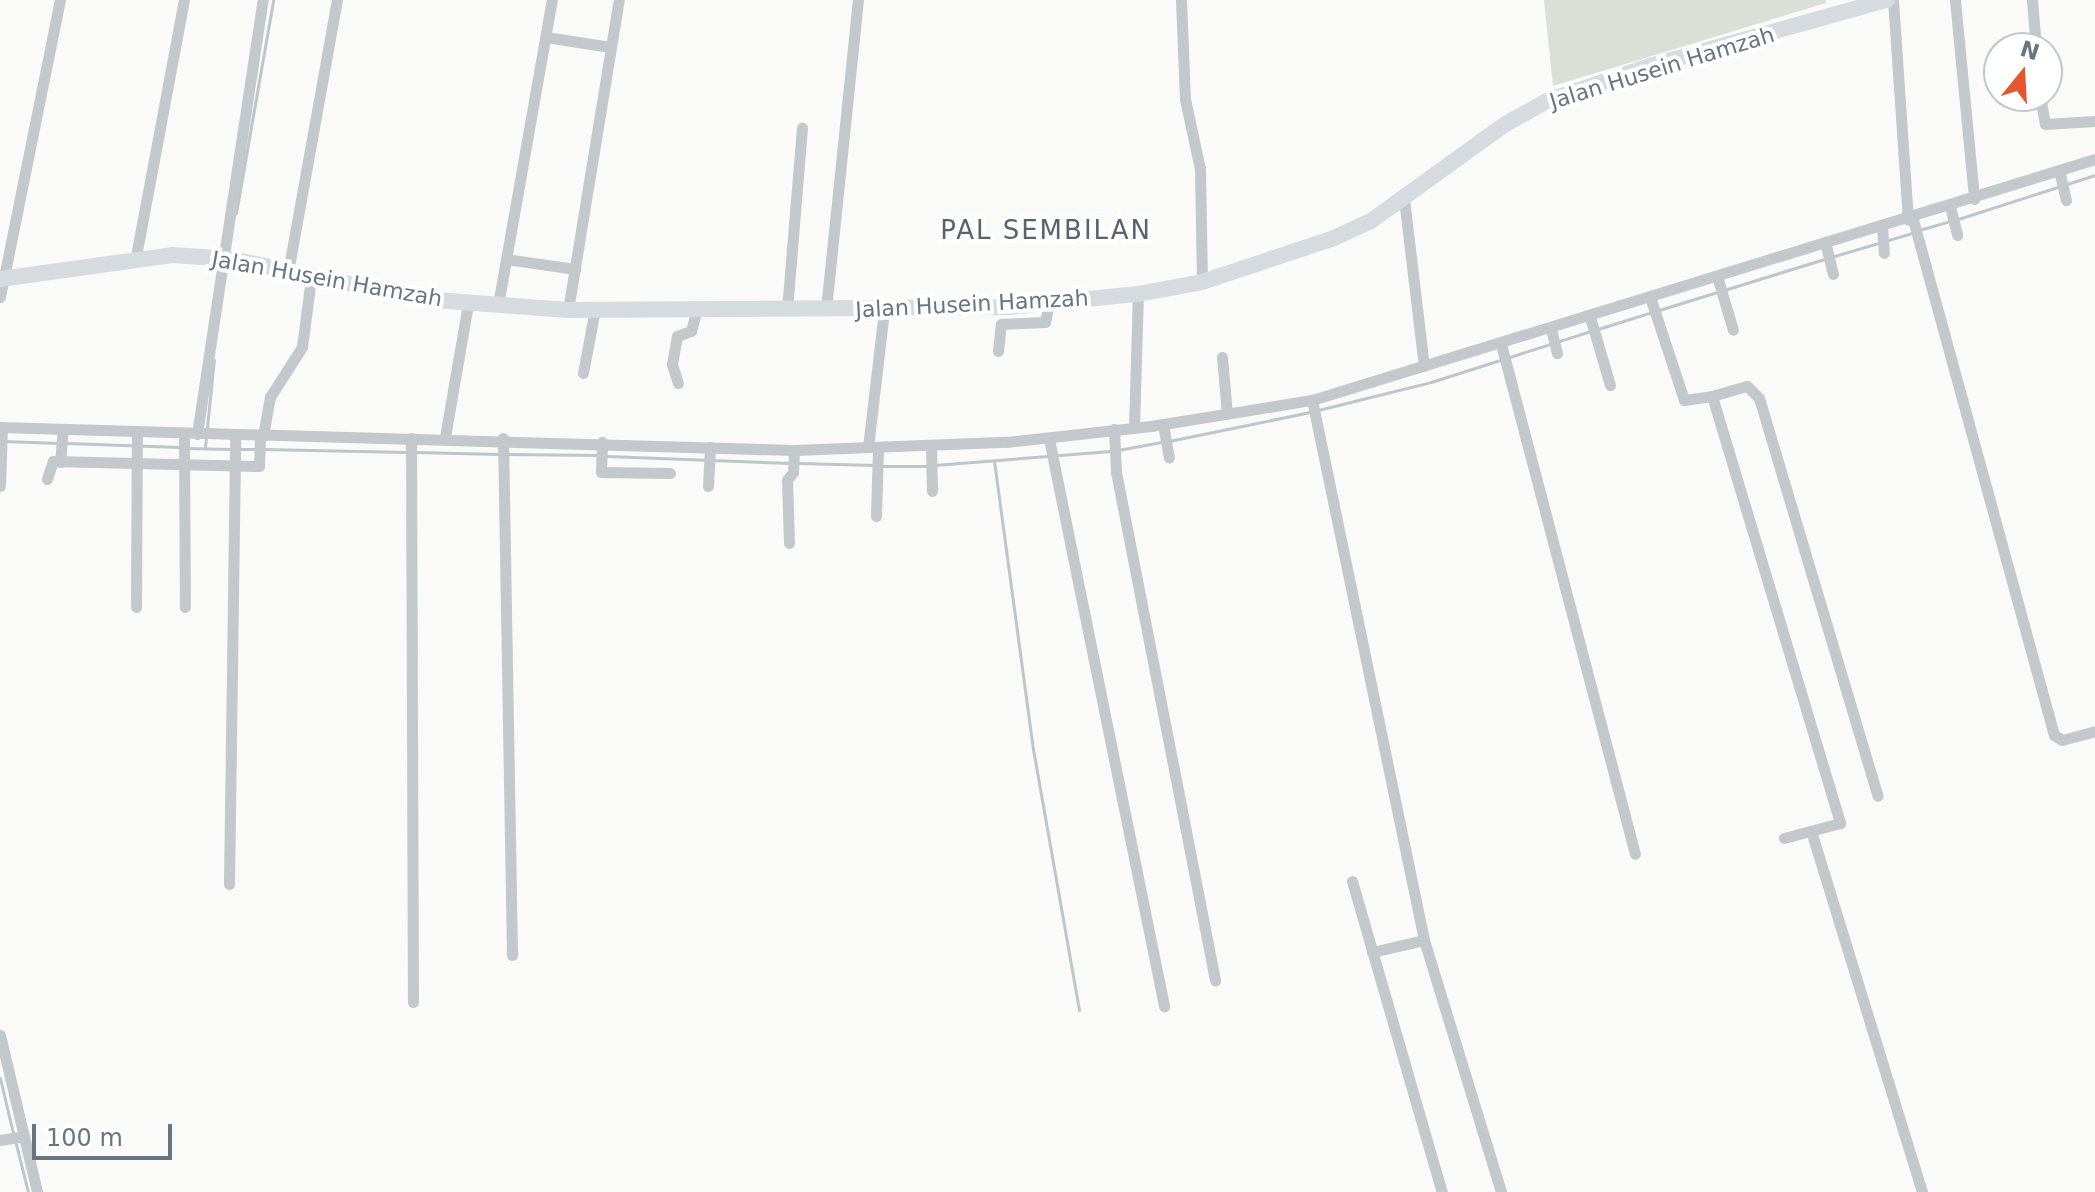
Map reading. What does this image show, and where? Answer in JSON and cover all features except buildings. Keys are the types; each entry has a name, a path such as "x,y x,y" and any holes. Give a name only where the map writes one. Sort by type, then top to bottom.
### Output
{"street":[{"path":"0,297 30,128 60,0"},
{"path":"136,256 184,0"},
{"path":"185,607 183,460 194,435 226,258 263,0"},
{"path":"288,272 337,0"},
{"path":"498,305 552,0"},
{"path":"568,310 619,0"},
{"path":"826,309 858,0"},
{"path":"1181,0 1185,99 1200,169 1202,282"},
{"name":"Jalan Husein Hamzah","path":"2,279 136,256 226,258 311,278 468,304 568,310 884,310 1049,303 1138,294 1202,282 1334,238 1404,199 1504,125 1547,101 1650,66 1887,0"},
{"path":"1893,0 1911,219 2054,735 2062,740 2095,731"},
{"path":"1955,0 1974,199"},
{"path":"2032,0 2035,32"},
{"path":"546,37 610,47"},
{"path":"2043,112 2045,124 2095,121"},
{"path":"787,310 802,128"},
{"path":"0,486 1,429 62,434 137,432 411,441 445,437 794,454 875,449 932,450 1049,440 1163,424 1312,400 1551,332 1826,244 1951,209 2095,159"},
{"path":"2060,173 2065,196"},
{"path":"1404,199 1424,366"},
{"path":"1951,209 1957,232"},
{"path":"1882,228 1884,249"},
{"path":"1826,244 1833,271"},
{"path":"506,259 575,269"},
{"path":"47,479 51,461 60,459 138,456 259,466 261,438 270,397 302,347 311,278"},
{"path":"1718,279 1733,330"},
{"path":"1134,427 1138,294"},
{"path":"1651,301 1685,402 1747,386 1759,398 1878,796"},
{"path":"998,351 1001,324 1045,322 1049,303"},
{"path":"445,437 468,304"},
{"path":"583,373 595,309"},
{"path":"678,383 672,364 677,336 691,331 697,309"},
{"path":"876,516 878,473 875,449 884,310"},
{"path":"1590,319 1610,385"},
{"path":"1551,332 1557,353"},
{"path":"1501,345 1635,854"},
{"path":"1222,357 1227,414"},
{"path":"1712,396 1840,823 1784,838"},
{"path":"1312,400 1424,940 1501,1192"},
{"path":"1163,424 1169,457"},
{"path":"1114,431 1114,457 1215,980"},
{"path":"136,607 137,432"},
{"path":"60,459 62,434"},
{"path":"229,884 232,463 235,436"},
{"path":"1049,440 1164,1006"},
{"path":"411,441 413,1002"},
{"path":"503,442 512,955"},
{"path":"602,445 601,468 670,473"},
{"path":"708,486 710,450"},
{"path":"932,450 932,491"},
{"path":"789,543 787,480 793,472 794,454"},
{"path":"1811,831 1922,1192"},
{"path":"1352,881 1442,1192"},
{"path":"1372,952 1424,940"},
{"path":"0,1035 13,1138 37,1192"}],"shaded area":[{"path":"1544,0 1826,0 1826,3 1553,86"}],"waterway":[{"path":"236,213 273,0"},
{"path":"1958,219 2095,175"},
{"path":"1919,230 1950,221"},
{"path":"1831,257 1912,233"},
{"path":"1724,290 1824,259"},
{"path":"1659,310 1717,292"},
{"path":"1598,329 1652,312"},
{"path":"1318,410 1431,382 1591,331"},
{"path":"205,447 214,359"},
{"path":"1169,441 1310,412"},
{"path":"3,441 59,443"},
{"path":"1118,450 1161,442"},
{"path":"67,443 179,447"},
{"path":"187,448 231,449"},
{"path":"239,449 255,449"},
{"path":"263,449 407,452"},
{"path":"934,465 1110,451"},
{"path":"415,452 499,454"},
{"path":"507,454 599,455"},
{"path":"607,456 791,463"},
{"path":"994,461 1033,749 1079,1010"},
{"path":"799,463 875,465"},
{"path":"883,466 927,466"},
{"path":"0,1078 13,1133"},
{"path":"15,1140 28,1192"}],"district":[{"name":"PAL SEMBILAN","path":"1046,231"}]}
